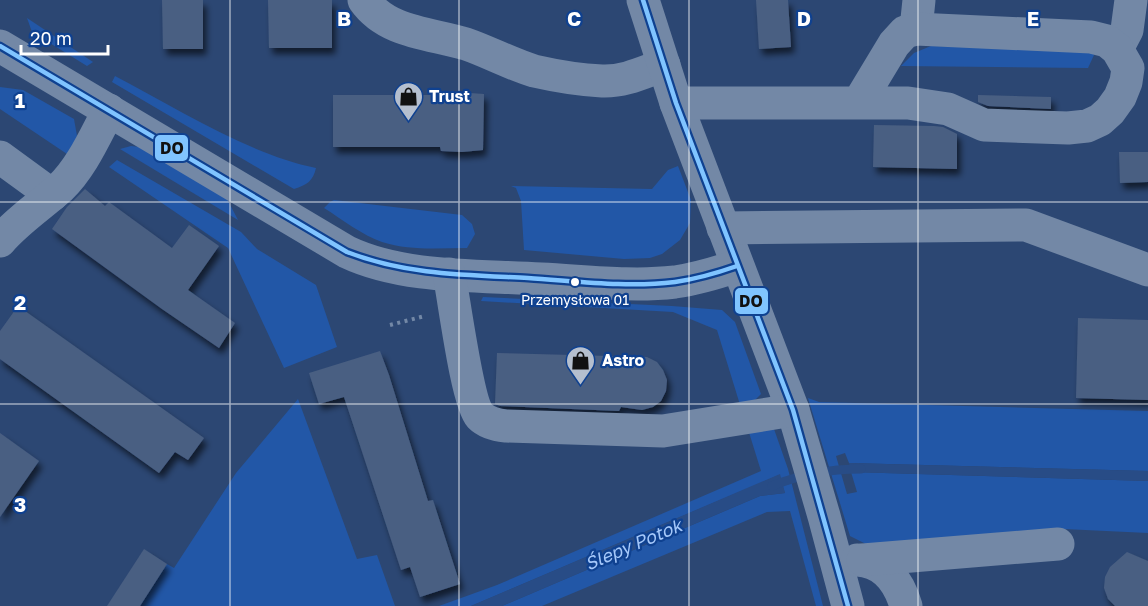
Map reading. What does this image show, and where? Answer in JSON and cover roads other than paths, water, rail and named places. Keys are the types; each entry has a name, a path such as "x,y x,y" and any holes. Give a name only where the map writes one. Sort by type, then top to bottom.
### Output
{"street":[{"path":"364,0 375,13 393,24 464,44 533,70 568,77 610,81 664,65"},
{"path":"643,0 676,103 793,410 825,516 850,562 848,606"},
{"path":"1117,49 1127,30 1131,0"},
{"path":"676,103 908,103 948,109 973,121 995,127 1068,128 1087,126 1100,120 1110,111 1122,92 1128,68 1117,49 1107,41 918,14 894,44 859,102"},
{"path":"0,46 347,252 389,267 449,274 654,283 703,277 737,266"},
{"path":"0,241 72,174 91,145 109,110"},
{"path":"0,157 52,195"},
{"path":"723,228 1026,225 1148,270"},
{"path":"449,274 467,378 475,407 480,416 491,424 663,431 793,410"},
{"path":"850,562 1058,544"},
{"path":"850,562 884,568 900,588 906,606"}],"water":[{"path":"849,463 1148,471 1148,481 851,472"},
{"name":"Ślepy Potok","path":"780,474 785,493 760,496 502,606 471,606"}],"waterway":[{"path":"772,486 816,473 861,469"}],"place":[{"name":"Trust","path":"408,122"},
{"name":"Przemysłowa 01","path":"575,282"},
{"name":"Astro","path":"581,386"}]}
